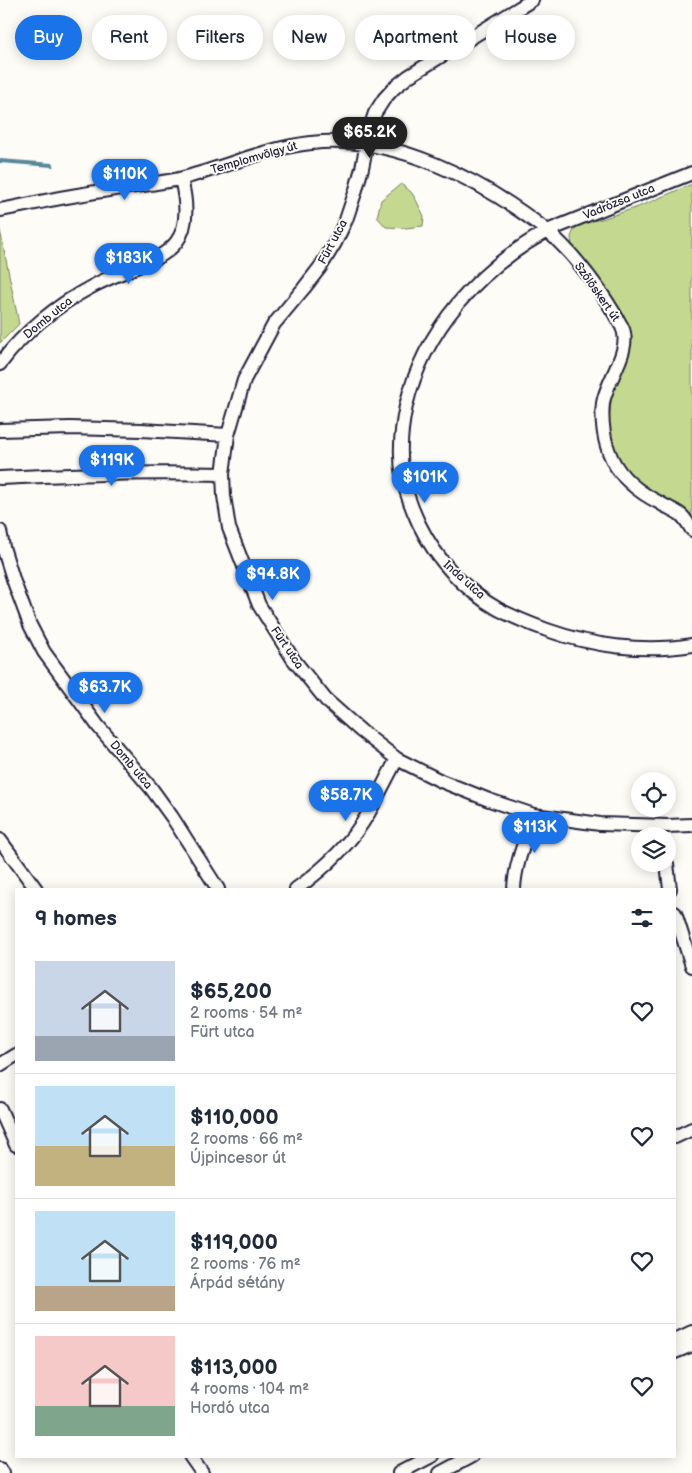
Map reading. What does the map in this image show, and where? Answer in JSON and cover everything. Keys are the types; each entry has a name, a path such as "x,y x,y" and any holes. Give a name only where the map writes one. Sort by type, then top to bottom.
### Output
{"street":[{"name":"Fürt utca","path":"532,0 409,76 394,88 375,113 362,168 346,220 321,266 274,324 244,380 228,435 223,474 224,496 230,528 259,605 293,659 326,700 361,731 397,759 441,781 489,800 534,815 631,827"},
{"name":"Templomvölgy út","path":"0,210 65,197 181,179 274,150 297,145 350,143 367,144 410,154 450,171 503,200 547,231"},
{"name":"Vadrózsa utca","path":"547,231 692,173"},
{"name":"Domb utca","path":"0,364 25,335 63,304 94,285 159,258 172,248 184,227 186,218 185,196 181,179"},
{"name":"Szőlőskert út","path":"547,231 585,271 608,303 623,330 623,349 607,386 603,403 606,444 612,459 621,475 632,486 681,515 692,530"},
{"name":"Inda utca","path":"547,231 527,242 492,269 469,291 452,309 424,353 409,393 402,435 402,473 410,504 423,532 437,554 454,574 473,591 522,621 566,637 605,645 656,648 692,645"},
{"path":"0,430 70,428 228,435"},
{"path":"0,478 66,474 223,474"},
{"name":"Domb utca","path":"0,531 14,582 30,625 44,652 98,726 172,816 217,888"},
{"path":"297,888 332,860 354,835 368,814 397,759"},
{"path":"514,888 514,878 520,856 534,815"},
{"name":"Fürt utca","path":"676,829 692,825"},
{"path":"0,840 35,888"},
{"path":"668,872 670,888"},
{"path":"676,916 692,966"},
{"path":"0,1065 15,1056"},
{"path":"0,1110 15,1143"},
{"path":"676,1137 692,1129"},
{"path":"676,1340 692,1332"},
{"path":"676,1352 692,1345"},
{"path":"191,1458 202,1473"},
{"path":"398,1473 427,1458"},
{"path":"440,1473 468,1458"},
{"path":"0,1469 3,1473"}],"green space":[{"path":"401,184 415,198 424,216 423,226 406,228 386,227 377,217 381,200"},
{"path":"692,184 692,516 677,506 650,493 630,476 618,459 611,443 609,424 611,401 616,380 627,362 631,343 628,325 607,291 572,247 571,237 574,229 582,223 602,219 638,207"},
{"path":"0,230 19,324 0,343"}],"waterway":[{"path":"0,161 52,165"}]}
